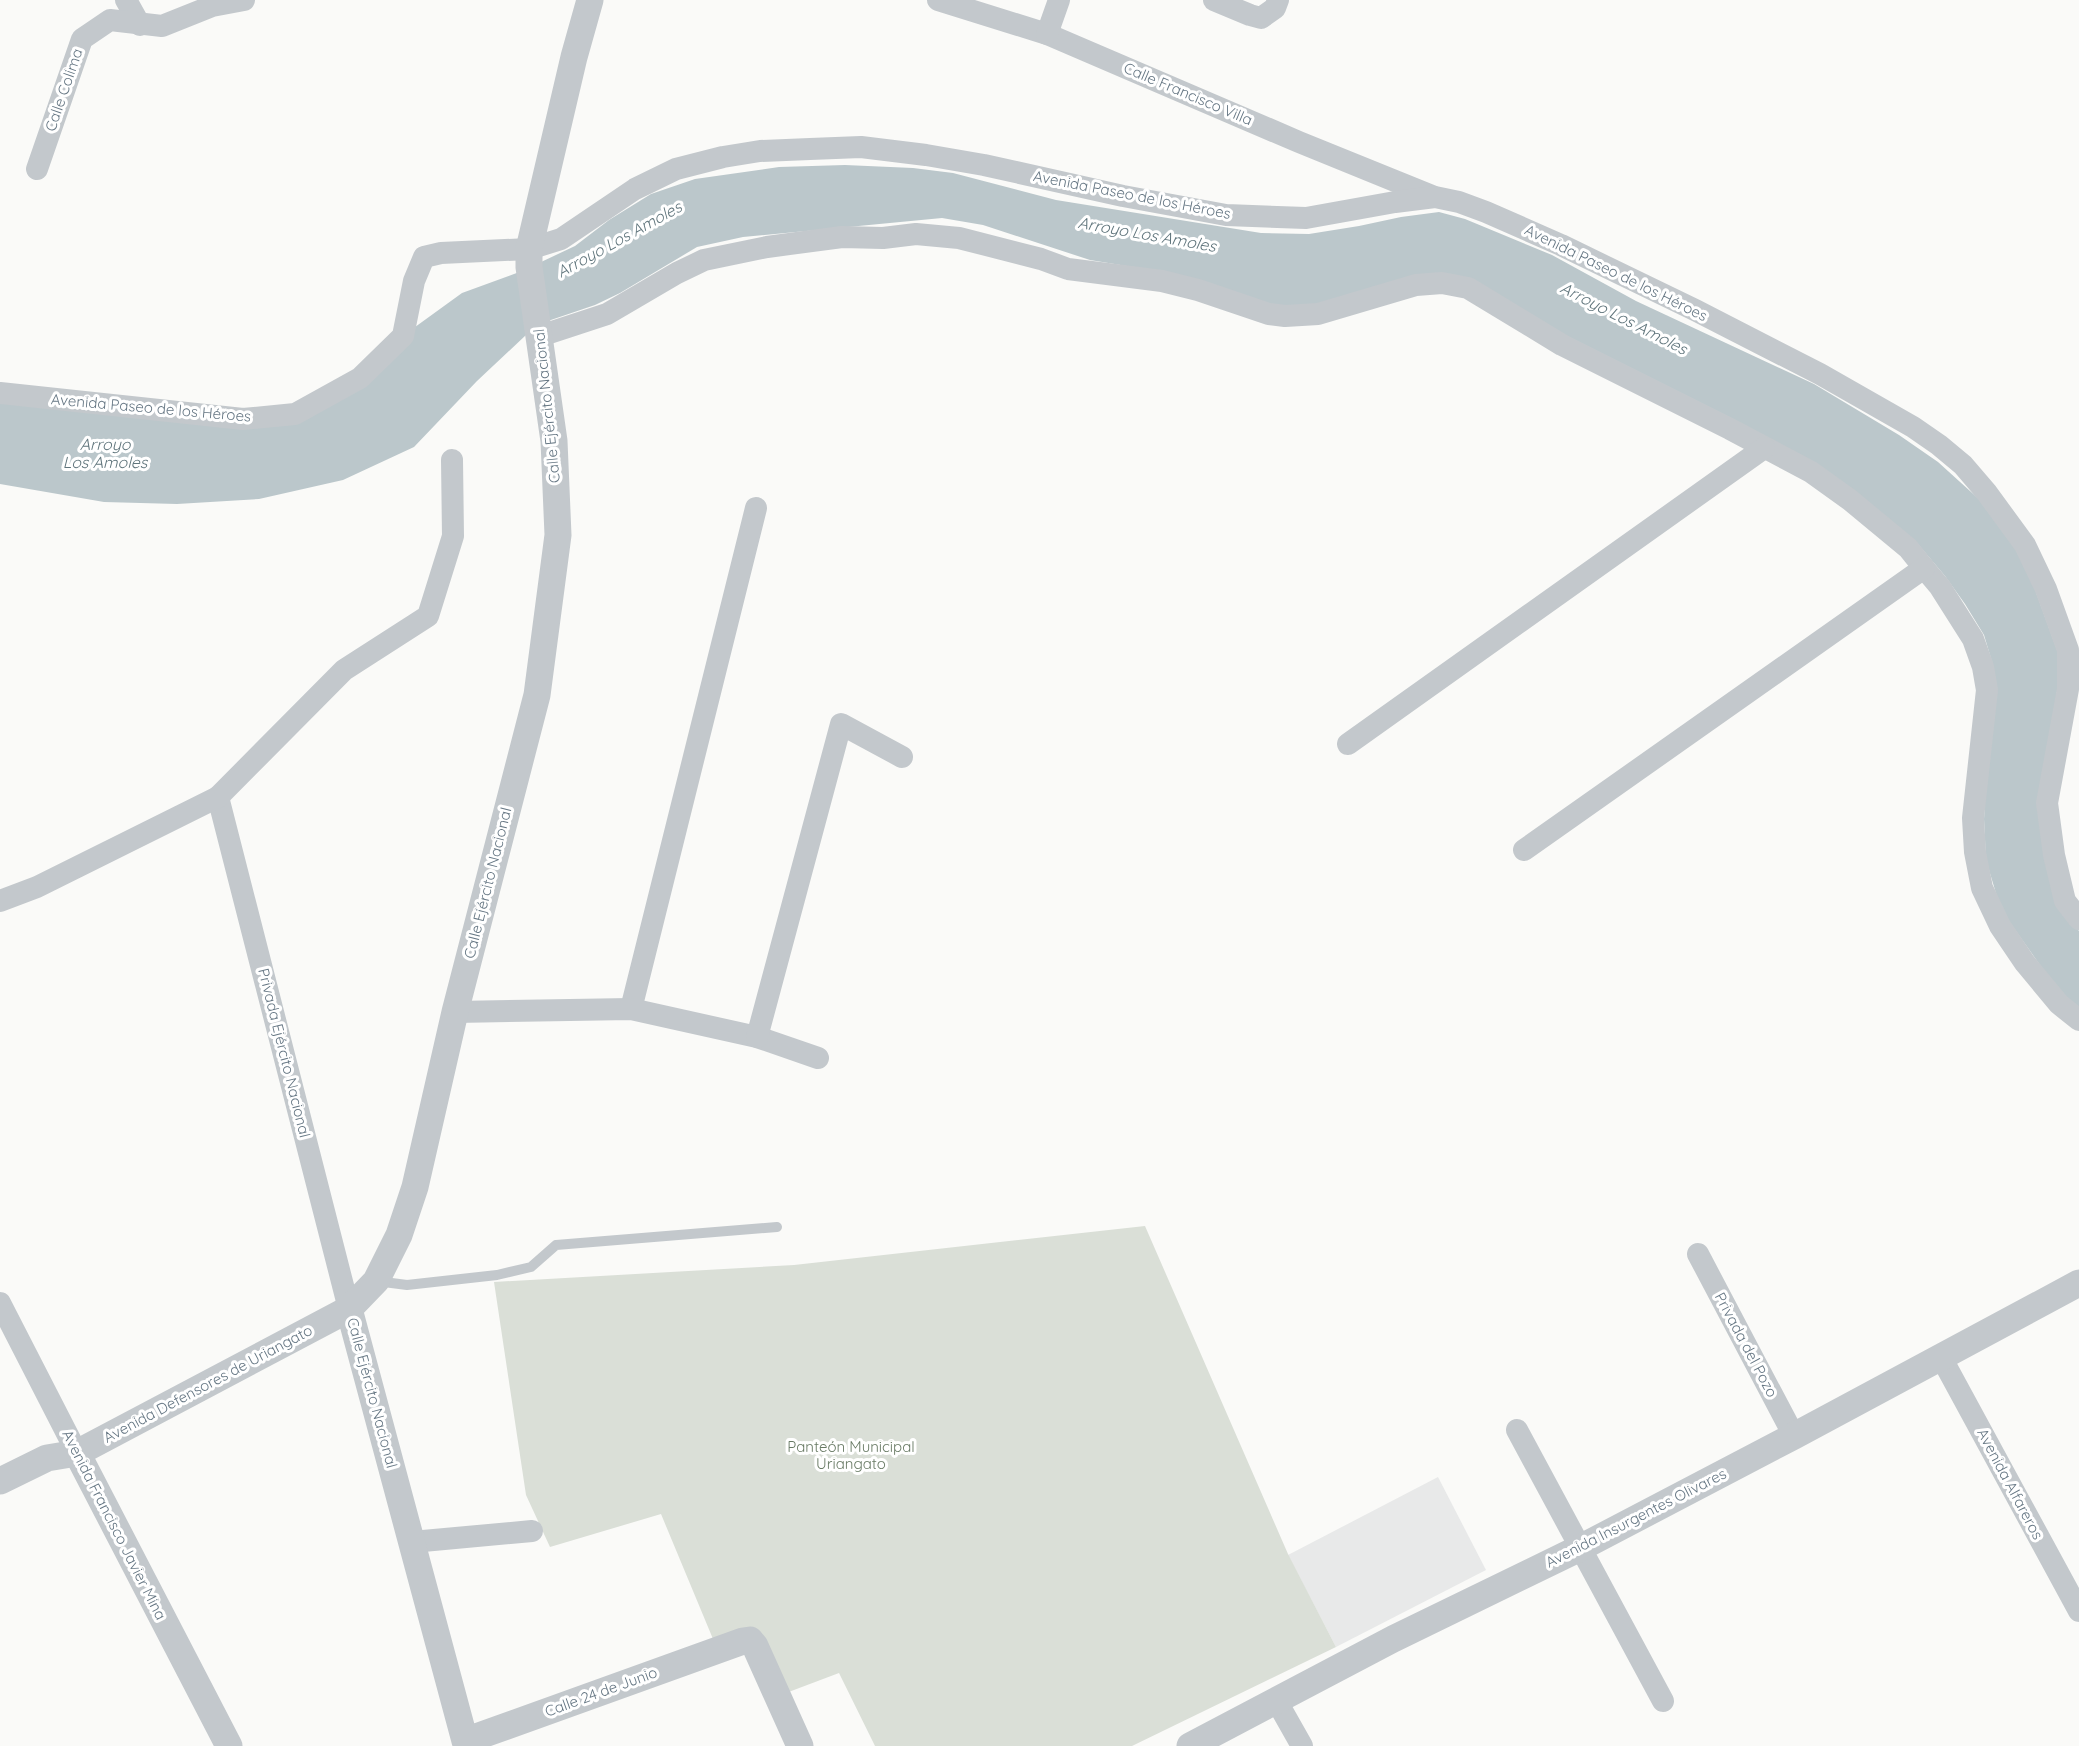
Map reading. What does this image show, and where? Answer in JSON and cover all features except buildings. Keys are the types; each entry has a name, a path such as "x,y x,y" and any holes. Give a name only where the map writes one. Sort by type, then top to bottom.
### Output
{"street":[{"path":"126,0 140,25"},
{"name":"Calle Colima","path":"37,169 82,39 110,20 162,26 212,6 244,0"},
{"name":"Calle Ejército Nacional","path":"459,1743 412,1542 350,1310 376,1281 399,1235 415,1187 455,1012 537,695 558,535 554,441 529,258 574,57 590,0"},
{"name":"Calle Francisco Villa","path":"938,0 1047,34 1299,142 1435,197"},
{"path":"1047,34 1059,0"},
{"path":"1214,0 1261,18 1275,8 1278,0"},
{"name":"Avenida Paseo de los Héroes","path":"0,393 243,419 296,414 360,378 403,336 414,281 424,257 441,253 529,258 635,189 676,169 723,157 760,151 861,147 926,155 1226,215 1306,219 1435,197 1459,202 1561,245 1820,374 1913,427 1963,465 1987,493 2025,545 2073,648 2068,689 2047,803 2054,855 2065,901 2079,919"},
{"path":"539,332 606,314 677,273 705,260 767,247 842,237 915,234 958,238 991,245 1068,269 1162,281 1189,287 1269,314 1285,316 1318,314 1416,285 1442,283 1468,288 1562,345 1811,472 1850,500 1908,548 1940,587 1973,639 1983,667 1987,690 1973,818 1975,852 1982,888 2000,926 2025,963 2059,1004 2079,1020"},
{"path":"1348,744 1764,448"},
{"path":"0,901 37,887 219,797 344,670 428,616 453,536 452,460"},
{"path":"631,1009 756,508"},
{"path":"1524,850 1924,568"},
{"path":"757,1037 841,724 902,757"},
{"name":"Privada Ejército Nacional","path":"219,797 350,1310"},
{"path":"455,1012 631,1009 757,1037 818,1059"},
{"name":"Privada del Pozo","path":"1698,1254 1794,1436"},
{"name":"Avenida Insurgentes Olivares","path":"1190,1746 1393,1639 1580,1548 2079,1283"},
{"name":"Avenida Francisco Javier Mina","path":"0,1303 229,1746"},
{"name":"Avenida Defensores de Uriangato","path":"0,1481 47,1458 77,1453 350,1310"},
{"name":"Avenida Alfareros","path":"1941,1357 2079,1611"},
{"path":"1517,1430 1663,1701"},
{"path":"412,1542 532,1530"},
{"name":"Calle 24 de Junio","path":"459,1743 743,1641 750,1641 755,1646 800,1746"},
{"path":"1276,1700 1302,1746"}],"lane":[{"path":"376,1281 407,1285 497,1275 531,1267 556,1245 777,1227"}],"shaded area":[{"path":"1438,1477 1486,1570 1336,1647 1288,1555"}],"green space":[{"name":"Panteón Municipal Uriangato","path":"1145,1226 1288,1554 1336,1647 1132,1746 875,1746 839,1673 786,1693 757,1630 713,1639 661,1514 550,1547 526,1495 494,1282 794,1265"}],"water":[{"name":"Arroyo Los Amoles","path":"845,165 913,168 953,173 1056,200 1261,233 1309,234 1439,212 1465,219 1552,255 1636,301 1814,384 1899,435 1938,462 1991,510 2017,540 2057,650 2059,679 2040,797 2060,905 2079,931 2079,1010 2064,999 2001,910 1986,860 1984,819 1993,665 1984,635 1945,576 1917,543 1479,288 1289,310 1169,273 1090,260 983,225 942,218 743,237 697,247 620,293 595,305 542,323 477,381 414,447 343,480 259,499 177,504 104,502 0,484 0,393 295,414 462,293 522,271 575,246 609,220 651,194 695,179 779,167"}]}
